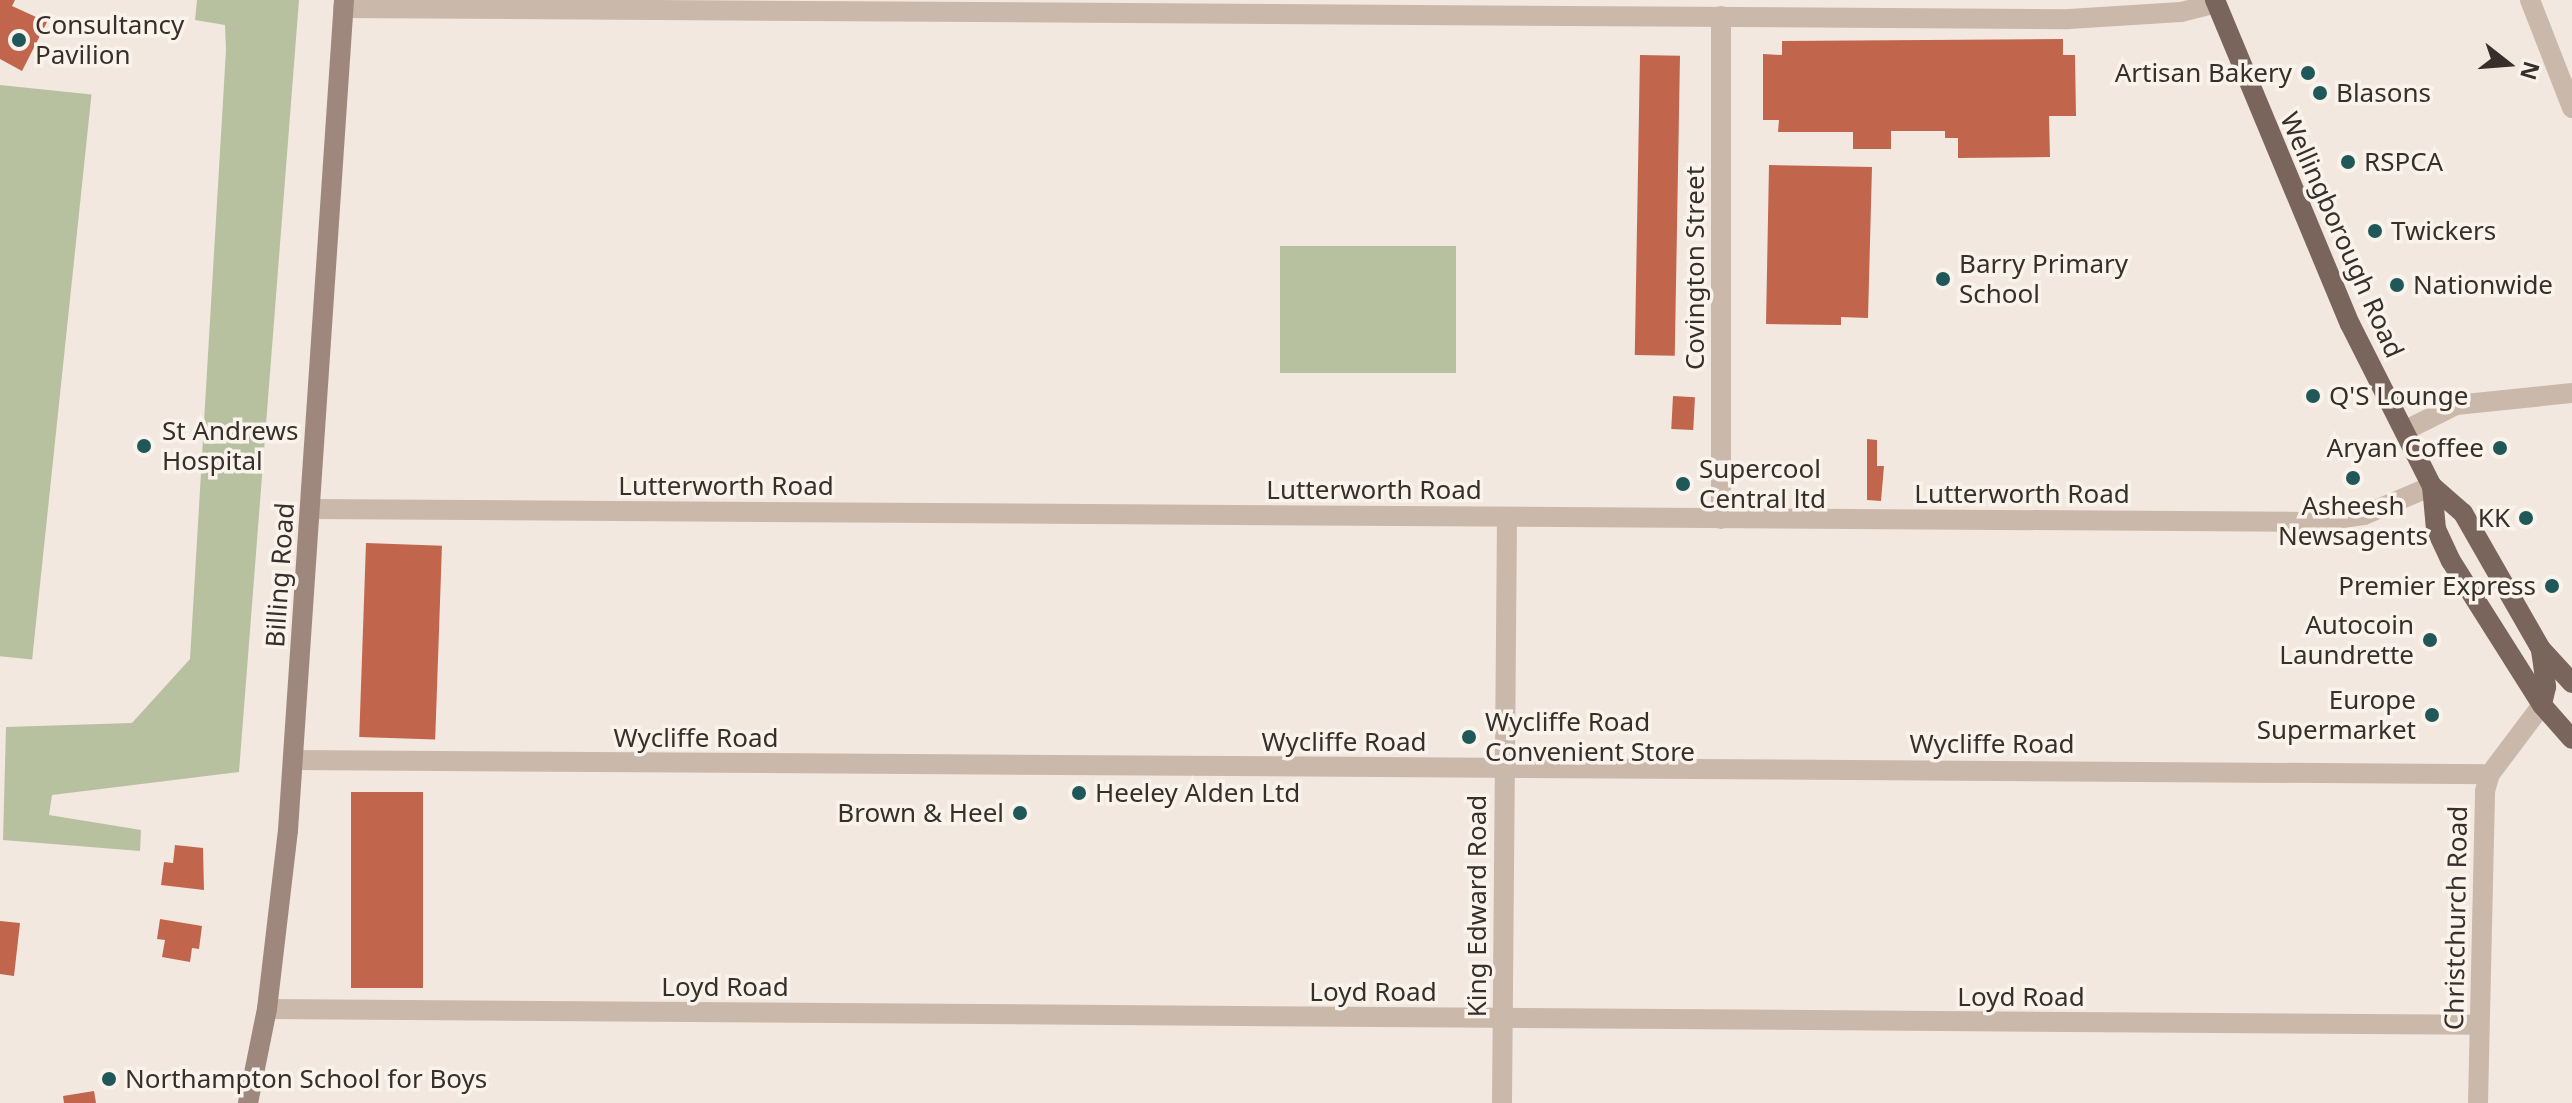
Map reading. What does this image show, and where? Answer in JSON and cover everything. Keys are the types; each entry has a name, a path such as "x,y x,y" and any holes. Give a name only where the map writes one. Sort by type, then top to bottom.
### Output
{"main road":[{"name":"Wellingborough Road","path":"2215,1 2350,324 2432,486 2436,529 2451,561 2542,705 2572,739"},
{"name":"Wellingborough Road","path":"2432,486 2463,513 2541,649 2572,683"},
{"name":"Wellingborough Road","path":"2541,649 2546,680 2542,705"}],"street":[{"path":"2530,0 2572,108"},
{"path":"344,4 2069,19 2189,12 2215,1"},
{"name":"Billing Road","path":"248,1103 267,1009 294,760 344,4"},
{"name":"Covington Street","path":"1721,16 1721,519"},
{"path":"2404,431 2456,405 2572,393"},
{"name":"Lutterworth Road","path":"310,509 2314,522 2364,515 2432,486"},
{"name":"King Edward Road","path":"1502,1103 1507,517"},
{"name":"Christchurch Road","path":"2478,1103 2482,806 2490,774 2542,705"},
{"name":"Wycliffe Road","path":"294,760 2490,774"},
{"name":"Loyd Road","path":"267,1009 2479,1025"}],"green space":[{"path":"197,0 299,0 239,772 52,795 49,815 141,830 140,851 3,840 6,727 132,723 190,659 226,50 225,25 195,20"},
{"path":"0,85 91,95 32,660 0,656"},
{"path":"1280,246 1456,246 1456,373 1280,373"}],"building":[{"name":"Consultancy Pavilion","path":"0,0 15,0 12,6 47,22 22,71 0,59"},
{"path":"2063,39 2063,55 2075,55 2076,116 2049,116 2050,157 1958,158 1958,138 1945,138 1945,131 1891,131 1891,149 1853,149 1853,132 1778,132 1779,120 1763,120 1763,54 1782,55 1782,41"},
{"path":"1640,55 1680,56 1675,356 1635,355"},
{"path":"1769,165 1872,167 1868,318 1841,317 1841,325 1766,324"},
{"path":"1673,396 1695,397 1693,430 1671,429"},
{"path":"1867,439 1877,440 1877,466 1884,466 1881,501 1867,500"},
{"path":"366,543 442,546 435,740 359,737"},
{"path":"351,792 423,792 423,988 351,988"},
{"path":"175,845 203,848 204,890 161,885 164,862 173,863"},
{"path":"160,919 202,926 199,949 192,948 190,962 162,957 165,940 157,939"},
{"path":"0,921 20,923 14,976 0,974"},
{"path":"94,1091 96,1103 64,1103 63,1096"}],"place":[{"name":"Consultancy Pavilion","path":"19,40"},
{"name":"Artisan Bakery","path":"2308,73"},
{"name":"Blasons","path":"2320,93"},
{"name":"RSPCA","path":"2348,162"},
{"name":"Twickers","path":"2375,231"},
{"name":"Barry Primary School","path":"1943,279"},
{"name":"Nationwide","path":"2397,285"},
{"name":"Q'S Lounge","path":"2313,396"},
{"name":"St Andrews Hospital","path":"144,446"},
{"name":"Aryan Coffee","path":"2500,448"},
{"name":"Asheesh Newsagents","path":"2353,478"},
{"name":"Supercool Central ltd","path":"1683,484"},
{"name":"KK","path":"2526,518"},
{"name":"Premier Express","path":"2552,586"},
{"name":"Autocoin Laundrette","path":"2430,640"},
{"name":"Europe Supermarket","path":"2432,715"},
{"name":"Wycliffe Road Convenient Store","path":"1469,737"},
{"name":"Heeley Alden Ltd","path":"1079,793"},
{"name":"Brown & Heel","path":"1020,813"},
{"name":"Northampton School for Boys","path":"109,1079"}]}
